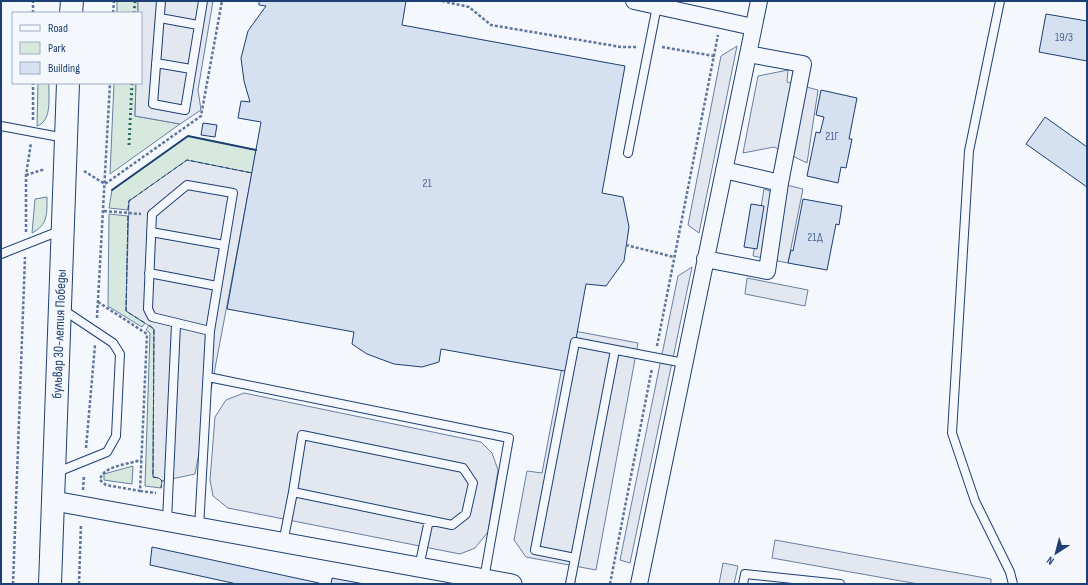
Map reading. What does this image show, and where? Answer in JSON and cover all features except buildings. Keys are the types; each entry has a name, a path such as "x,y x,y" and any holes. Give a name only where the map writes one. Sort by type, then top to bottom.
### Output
{"main road":[{"path":"71,12 72,1"},
{"name":"бульвар 30-летия Победы","path":"50,584 68,84"}],"street":[{"path":"634,1 657,6 681,6 721,20 754,27"},
{"path":"639,584 759,1"},
{"path":"705,259 767,271 780,183 803,64 748,54"},
{"path":"724,170 780,183"},
{"path":"54,501 512,584"}],"lane":[{"path":"161,1 153,104 185,110 203,1"},
{"path":"1000,1 969,151 952,433 975,501 1010,572 1013,584"},
{"path":"628,153 657,6"},
{"path":"160,18 198,25"},
{"path":"156,63 191,69"},
{"path":"1,126 65,138"},
{"path":"199,528 210,331 233,193 187,185 152,214 148,309 152,317 210,331"},
{"path":"1,254 63,230"},
{"path":"151,232 224,245"},
{"path":"149,273 217,286"},
{"path":"55,473 107,452 116,436 120,354 113,343 60,308"},
{"path":"167,522 176,324"},
{"path":"575,558 535,550 576,342 684,363"},
{"path":"570,584 615,350"},
{"path":"208,377 509,438 484,579"},
{"path":"283,543 302,436 463,468 473,482 466,514 452,525 293,492"},
{"path":"419,567 429,520"},
{"path":"743,584 745,574 840,584"}],"path":[{"path":"33,1 33,12"},
{"path":"113,12 114,1"},
{"path":"442,1 469,7 491,25 621,47 668,47 714,56"},
{"path":"610,584 721,20"},
{"path":"13,584 26,244 26,175 48,168"},
{"path":"104,211 128,213"},
{"path":"626,245 674,257"},
{"path":"98,302 147,334 142,460 140,491 106,485 100,480 101,475 105,471 142,460"},
{"path":"79,584 80,549"}],"green space":[{"path":"117,1 138,1 138,12 117,12"},
{"path":"38,84 49,84 48,113 42,123 37,126"},
{"path":"114,84 136,84 135,116 180,124 110,174"},
{"path":"188,136 256,150 252,173 224,168 129,200 128,210 109,208 112,190"},
{"path":"47,197 46,218 41,226 32,233 35,199"},
{"path":"109,214 128,216 126,311 145,323 142,327 108,306"},
{"path":"149,325 154,329 153,477 159,478 162,481 161,488 145,486 150,333 146,330"},
{"path":"133,466 132,484 104,480 104,474"}],"shaded area":[{"path":"138,1 213,1 198,90 201,110 180,124 135,116 136,84 142,84 142,12 138,12"},
{"path":"737,46 699,233 688,225 721,56"},
{"path":"788,70 787,82 818,90 807,163 774,147 743,153 758,76"},
{"path":"187,160 252,173 195,474 162,481 159,478 153,477 154,329 126,311 129,201"},
{"path":"782,184 803,189 788,263 753,256 764,189 781,195"},
{"path":"692,267 630,563 620,560 678,276"},
{"path":"747,278 808,290 805,306 745,294"},
{"path":"569,330 638,343 596,570 526,557 514,540 527,471 542,473"},
{"path":"244,393 481,442 492,453 498,470 488,532 475,548 460,554 228,508 213,496 210,480 215,417 226,400"},
{"path":"775,540 991,579 991,584 918,584 772,558"},
{"path":"723,563 738,566 734,584 719,584"}],"hedge":[{"path":"134,12 135,1"},
{"path":"129,145 132,84"}],"fence":[{"path":"128,210 129,201 187,160 252,173"},
{"path":"128,216 126,311 145,323"},
{"path":"149,325 154,329 153,477 159,478 162,481 161,488"}],"wall":[{"path":"112,190 188,136 256,150"}]}
